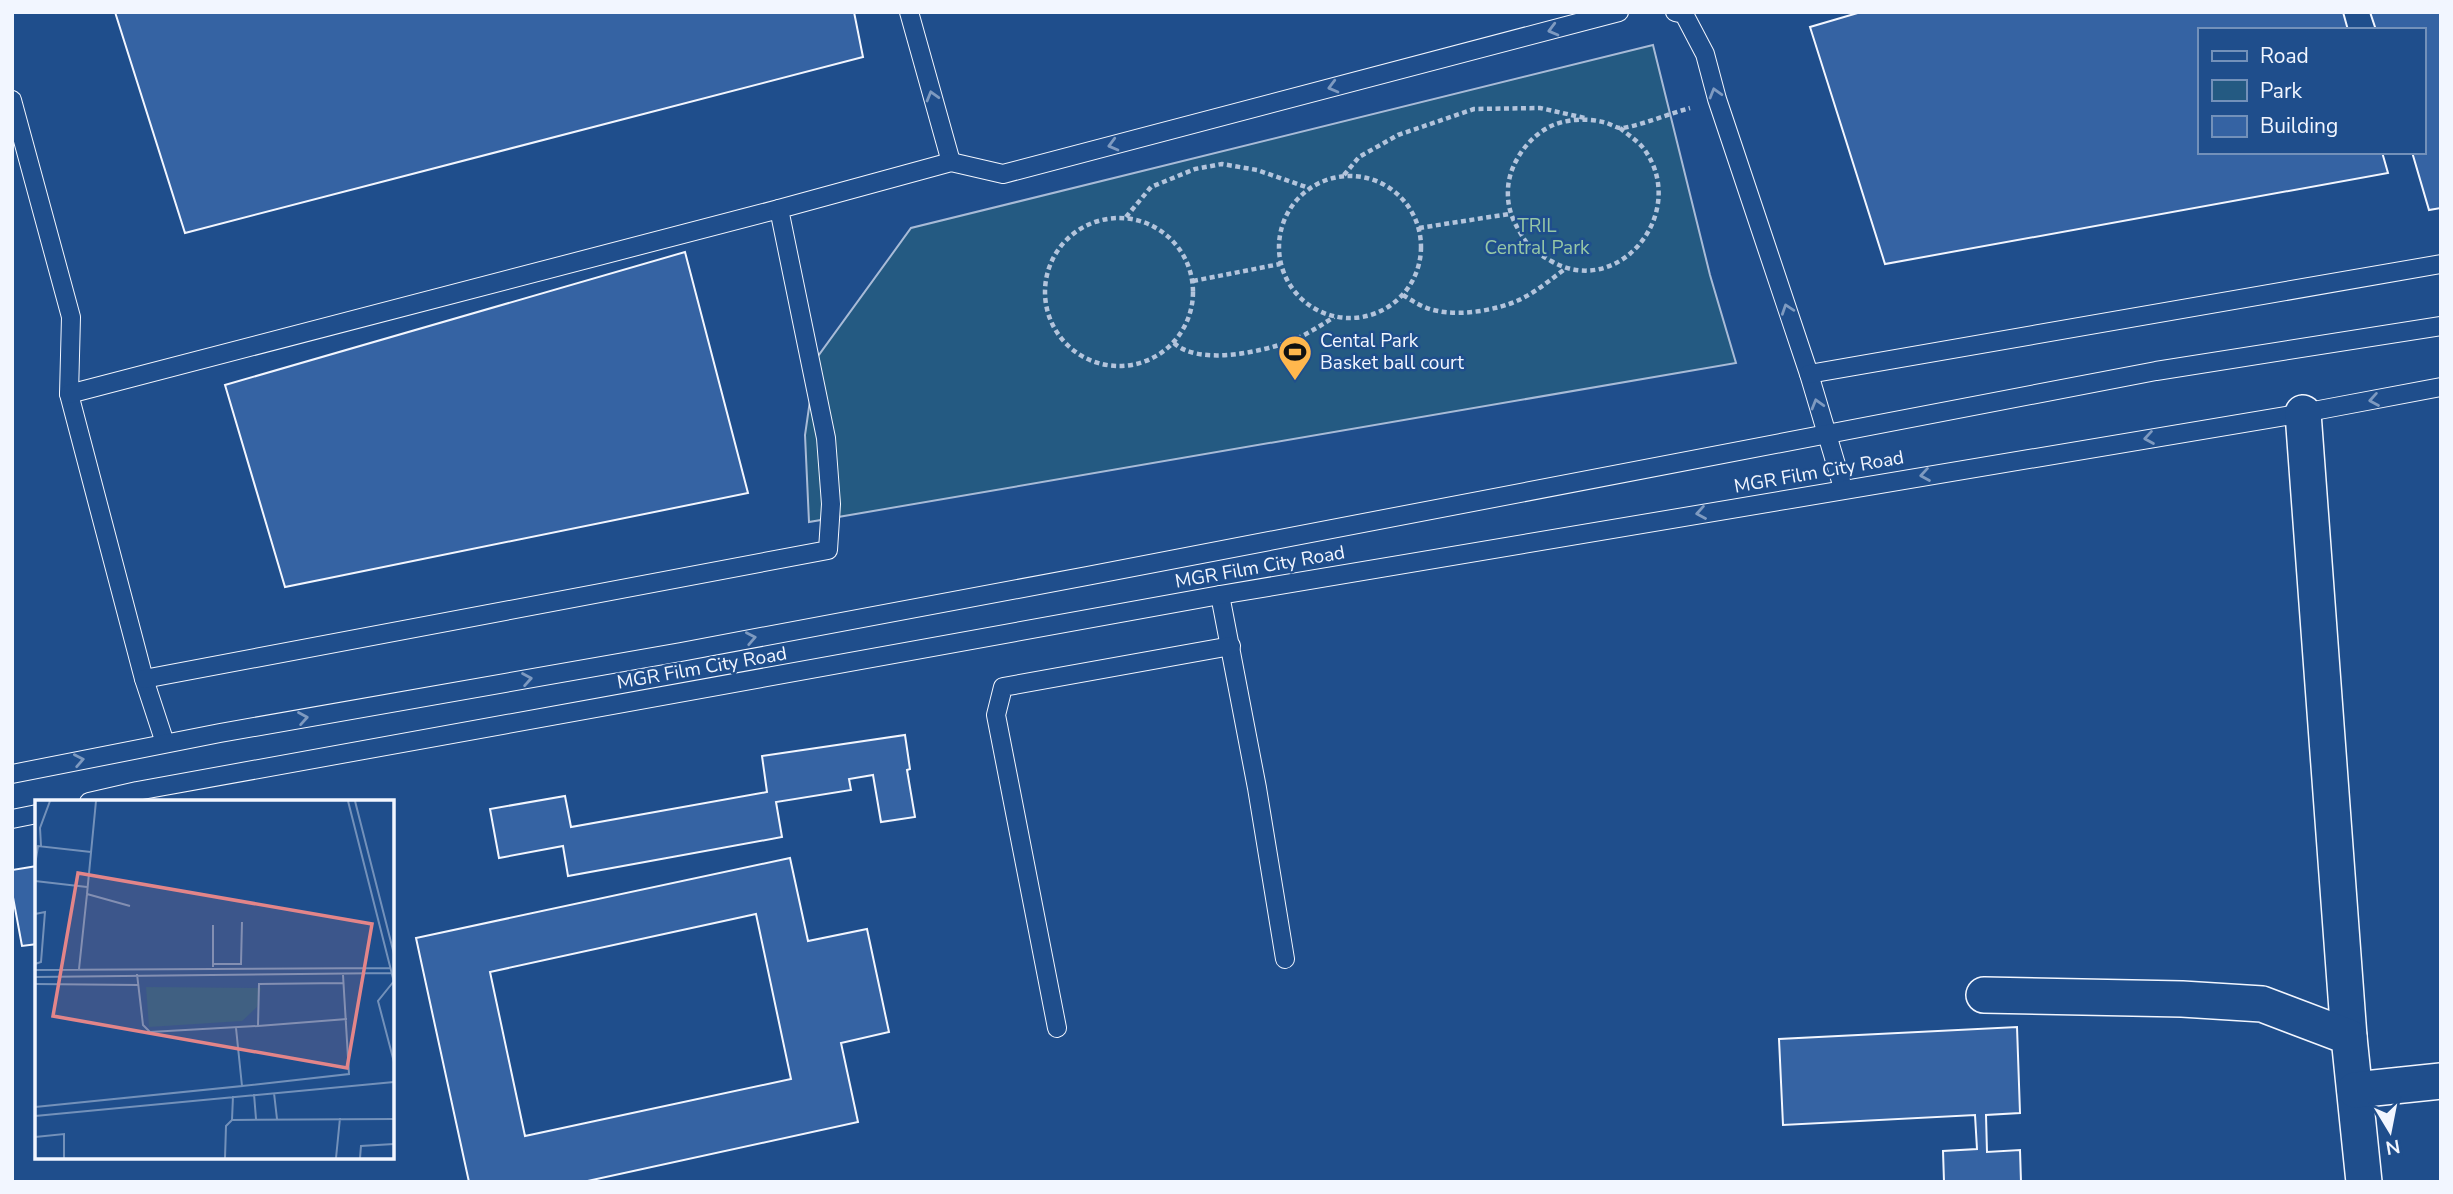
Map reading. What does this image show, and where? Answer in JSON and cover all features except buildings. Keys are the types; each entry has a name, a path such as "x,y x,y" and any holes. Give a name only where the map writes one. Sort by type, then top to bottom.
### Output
{"street":[{"path":"2303,413 2349,1037 2364,1182"},
{"path":"1984,995 2182,999 2262,1004 2349,1037"},
{"path":"2355,1090 2441,1081"}],"lane":[{"path":"909,12 951,162"},
{"path":"69,394 951,162 1003,174 1619,12"},
{"path":"1675,12 1684,14 1705,54 1717,99 1809,373 1843,488"},
{"path":"12,100 71,317 69,394 144,679 165,743"},
{"path":"144,679 828,550 831,504 826,438 779,209"},
{"path":"1809,373 2441,264"},
{"path":"12,774 165,743 681,652 2156,371 2441,326"},
{"name":"MGR Film City Road","path":"98,800 1220,595 1843,488 2303,413 2441,387"},
{"path":"1220,595 1257,788 1285,959"},
{"path":"1057,1028 996,715 1003,687 1231,646"},
{"path":"12,819 35,814"}],"path":[{"path":"1620,128 1717,99"},
{"path":"1344,175 1359,157 1398,135 1474,109 1540,108 1603,122 1620,128 1644,149 1658,177 1659,208 1648,237 1625,259 1596,270 1565,269 1529,249 1509,214 1507,187 1515,162 1530,141 1551,126 1577,120 1603,122"},
{"path":"1126,217 1151,187 1195,169 1222,164 1257,170 1308,188"},
{"path":"1344,175 1368,177 1391,188 1408,205 1419,228 1422,251 1416,275 1403,295 1384,310 1360,318 1335,317 1311,307 1291,289 1280,264 1278,236 1288,209 1308,188 1325,179 1344,175"},
{"path":"1419,228 1509,214"},
{"path":"1126,217 1149,223 1171,237 1186,257 1193,281 1193,303 1187,324 1174,343 1147,361 1113,367 1081,357 1056,334 1044,303 1047,269 1064,240 1092,222 1126,217"},
{"path":"1193,281 1280,264"},
{"path":"1403,295 1421,306 1460,313 1517,301 1538,290 1565,269"},
{"path":"1174,343 1182,350 1206,356 1241,353 1290,341 1335,317"}],"green space":[{"name":"TRIL Central Park","path":"1653,45 1710,275 1736,363 809,522 805,435 816,359 911,228"}],"place":[{"name":"Cental Park Basket ball court","path":"1295,382"}]}
